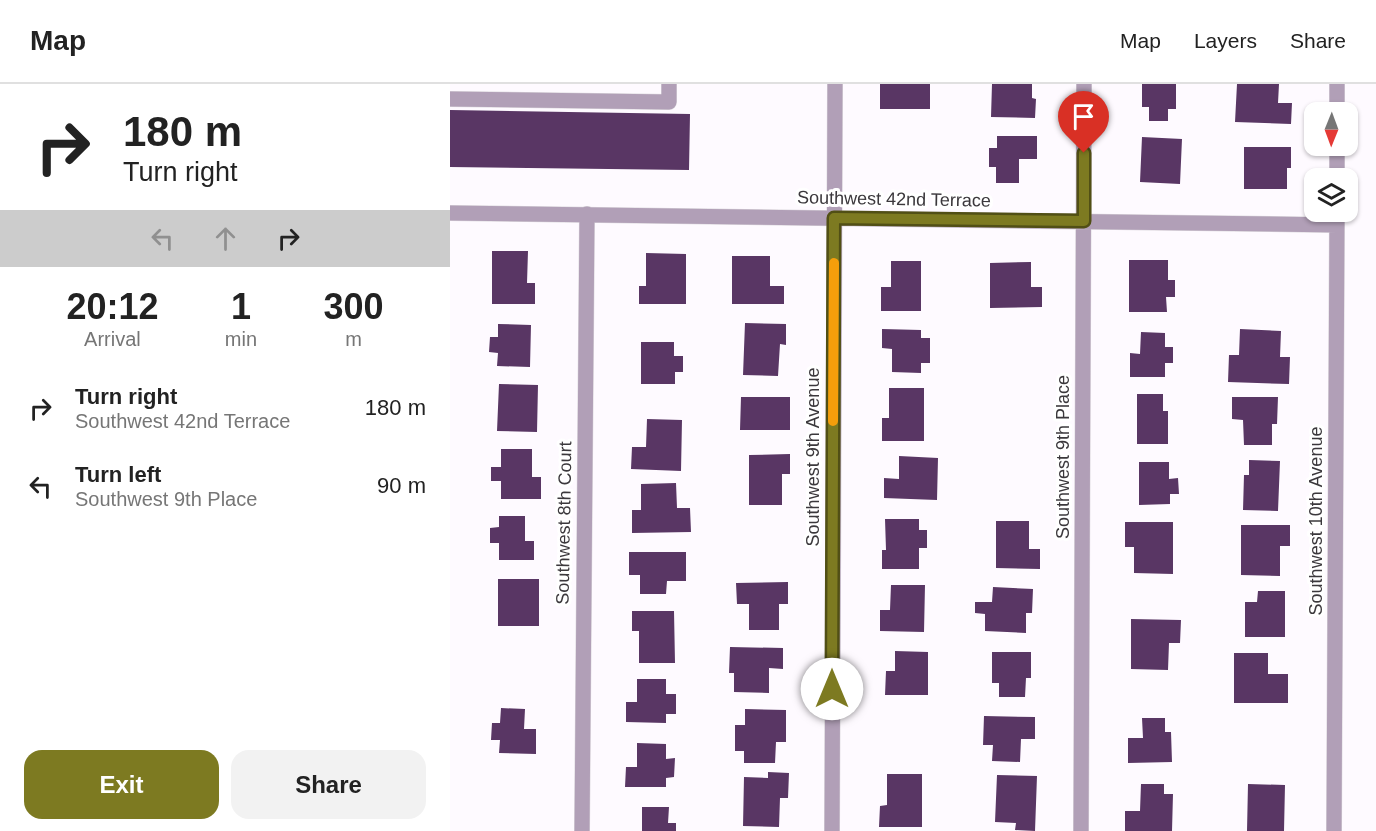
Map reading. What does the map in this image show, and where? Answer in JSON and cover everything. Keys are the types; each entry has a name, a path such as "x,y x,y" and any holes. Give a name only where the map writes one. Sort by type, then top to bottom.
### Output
{"street":[{"path":"450,99 669,102 669,84"},
{"name":"Southwest 9th Avenue","path":"832,831 835,84"},
{"name":"Southwest 9th Place","path":"1081,831 1084,84"},
{"path":"1337,84 1337,102"},
{"name":"Southwest 42nd Terrace","path":"450,213 1084,221 1304,218"},
{"name":"Southwest 8th Court","path":"582,831 587,214"},
{"name":"Southwest 10th Avenue","path":"1334,831 1337,222"}],"building":[{"path":"880,84 930,84 930,109 880,109"},
{"path":"992,84 1032,84 1032,98 1036,99 1035,118 991,117"},
{"path":"1142,84 1176,84 1176,109 1168,109 1168,121 1149,121 1149,107 1142,107"},
{"path":"1237,84 1279,84 1278,103 1292,103 1291,124 1235,122"},
{"path":"450,110 690,114 689,170 450,167"},
{"path":"997,136 1037,136 1037,159 1019,159 1019,183 996,183 996,167 989,167 989,148 997,148"},
{"path":"1142,137 1182,139 1180,184 1140,182"},
{"path":"1244,147 1291,147 1291,168 1287,168 1287,189 1244,189"},
{"path":"492,251 528,251 527,283 535,283 535,304 492,304"},
{"path":"646,253 686,254 686,304 639,304 639,286 646,286"},
{"path":"732,256 770,256 770,286 784,286 784,304 732,304"},
{"path":"1129,260 1168,260 1168,280 1175,280 1175,297 1166,297 1167,312 1129,312"},
{"path":"891,261 921,261 921,311 881,311 881,287 891,287"},
{"path":"1031,262 1031,287 1042,287 1042,307 990,308 990,263"},
{"path":"745,323 786,324 786,345 780,344 778,376 743,375"},
{"path":"498,324 531,325 530,367 497,366 498,353 489,352 490,337 498,337"},
{"path":"882,329 921,330 921,338 930,338 930,363 921,363 921,373 892,372 892,349 882,348"},
{"path":"1240,329 1281,331 1280,357 1290,357 1289,384 1228,382 1229,355 1239,355"},
{"path":"1141,332 1165,333 1165,347 1173,347 1173,363 1165,363 1165,377 1130,377 1130,353 1140,354"},
{"path":"641,342 674,342 674,356 683,356 683,372 675,372 675,384 641,384"},
{"path":"499,384 538,385 537,432 497,431"},
{"path":"889,388 924,388 924,441 882,441 882,418 889,418"},
{"path":"1137,394 1163,394 1163,411 1168,411 1168,444 1137,444"},
{"path":"741,397 790,397 790,430 740,430"},
{"path":"1232,397 1278,397 1277,424 1272,424 1272,445 1244,445 1243,420 1232,419"},
{"path":"647,419 682,420 681,471 631,469 632,447 646,447"},
{"path":"501,449 532,449 532,477 541,477 541,499 501,499 501,481 491,481 491,467 501,467"},
{"path":"790,454 790,474 782,474 782,505 749,505 749,455"},
{"path":"899,456 938,458 937,500 884,498 884,478 899,479"},
{"path":"1249,460 1280,461 1278,511 1243,510 1244,475 1249,475"},
{"path":"1139,462 1169,462 1169,479 1178,478 1179,494 1170,494 1170,504 1139,505"},
{"path":"676,483 677,508 690,508 691,532 632,533 632,510 641,510 641,484"},
{"path":"499,516 525,516 525,541 534,541 534,560 499,560 499,543 490,543 490,528 499,527"},
{"path":"885,519 919,519 919,530 927,530 927,548 919,548 919,569 882,569 882,550 886,550"},
{"path":"996,521 1029,521 1029,549 1040,549 1040,569 996,568"},
{"path":"1125,522 1173,522 1173,574 1134,573 1134,547 1125,547"},
{"path":"1241,525 1290,525 1290,546 1280,546 1280,576 1241,575"},
{"path":"629,552 686,552 686,581 667,581 666,594 640,594 640,575 629,575"},
{"path":"498,579 539,579 539,626 498,626"},
{"path":"788,582 788,604 779,604 779,630 749,630 749,604 737,604 736,583"},
{"path":"891,585 925,585 924,632 880,631 880,610 890,610"},
{"path":"993,587 1033,589 1032,613 1026,613 1026,633 985,631 985,614 975,613 975,602 992,602"},
{"path":"1258,591 1285,591 1285,637 1245,637 1245,602 1257,602"},
{"path":"632,611 674,611 675,663 639,663 639,631 632,631"},
{"path":"1131,619 1181,620 1180,643 1169,643 1168,670 1131,669"},
{"path":"730,647 783,648 783,669 769,668 769,693 734,692 734,673 729,673"},
{"path":"895,651 928,652 928,695 885,695 886,671 895,671"},
{"path":"992,652 1031,652 1031,678 1026,678 1025,697 999,697 999,683 992,683"},
{"path":"1234,653 1268,653 1268,674 1288,674 1288,703 1234,703"},
{"path":"637,679 666,679 666,694 676,694 676,714 666,714 666,723 626,722 626,702 637,702"},
{"path":"501,708 525,709 524,729 536,729 536,754 499,753 500,740 491,740 492,723 500,723"},
{"path":"745,709 786,710 786,742 776,742 775,763 744,763 744,751 735,751 735,725 745,725"},
{"path":"984,716 1035,717 1035,739 1021,739 1020,762 992,761 993,745 983,745"},
{"path":"1142,718 1165,718 1165,732 1171,732 1172,762 1128,763 1128,738 1143,738"},
{"path":"637,743 666,744 666,759 675,758 674,777 666,778 666,787 625,787 626,767 637,767"},
{"path":"768,772 789,773 788,798 780,798 779,827 743,826 744,777 768,778"},
{"path":"887,774 922,774 922,827 879,827 880,806 887,805"},
{"path":"997,775 1037,776 1035,831 1015,830 1016,823 995,822"},
{"path":"1141,784 1164,784 1164,794 1173,794 1172,831 1125,831 1125,811 1140,811"},
{"path":"1248,784 1285,785 1284,831 1247,831"},
{"path":"642,807 669,807 668,823 676,823 676,831 642,831"}],"slow traffic":[{"path":"833,421 834,263"}],"route":[{"path":"832,689 834,218 1084,221 1084,153"}]}
